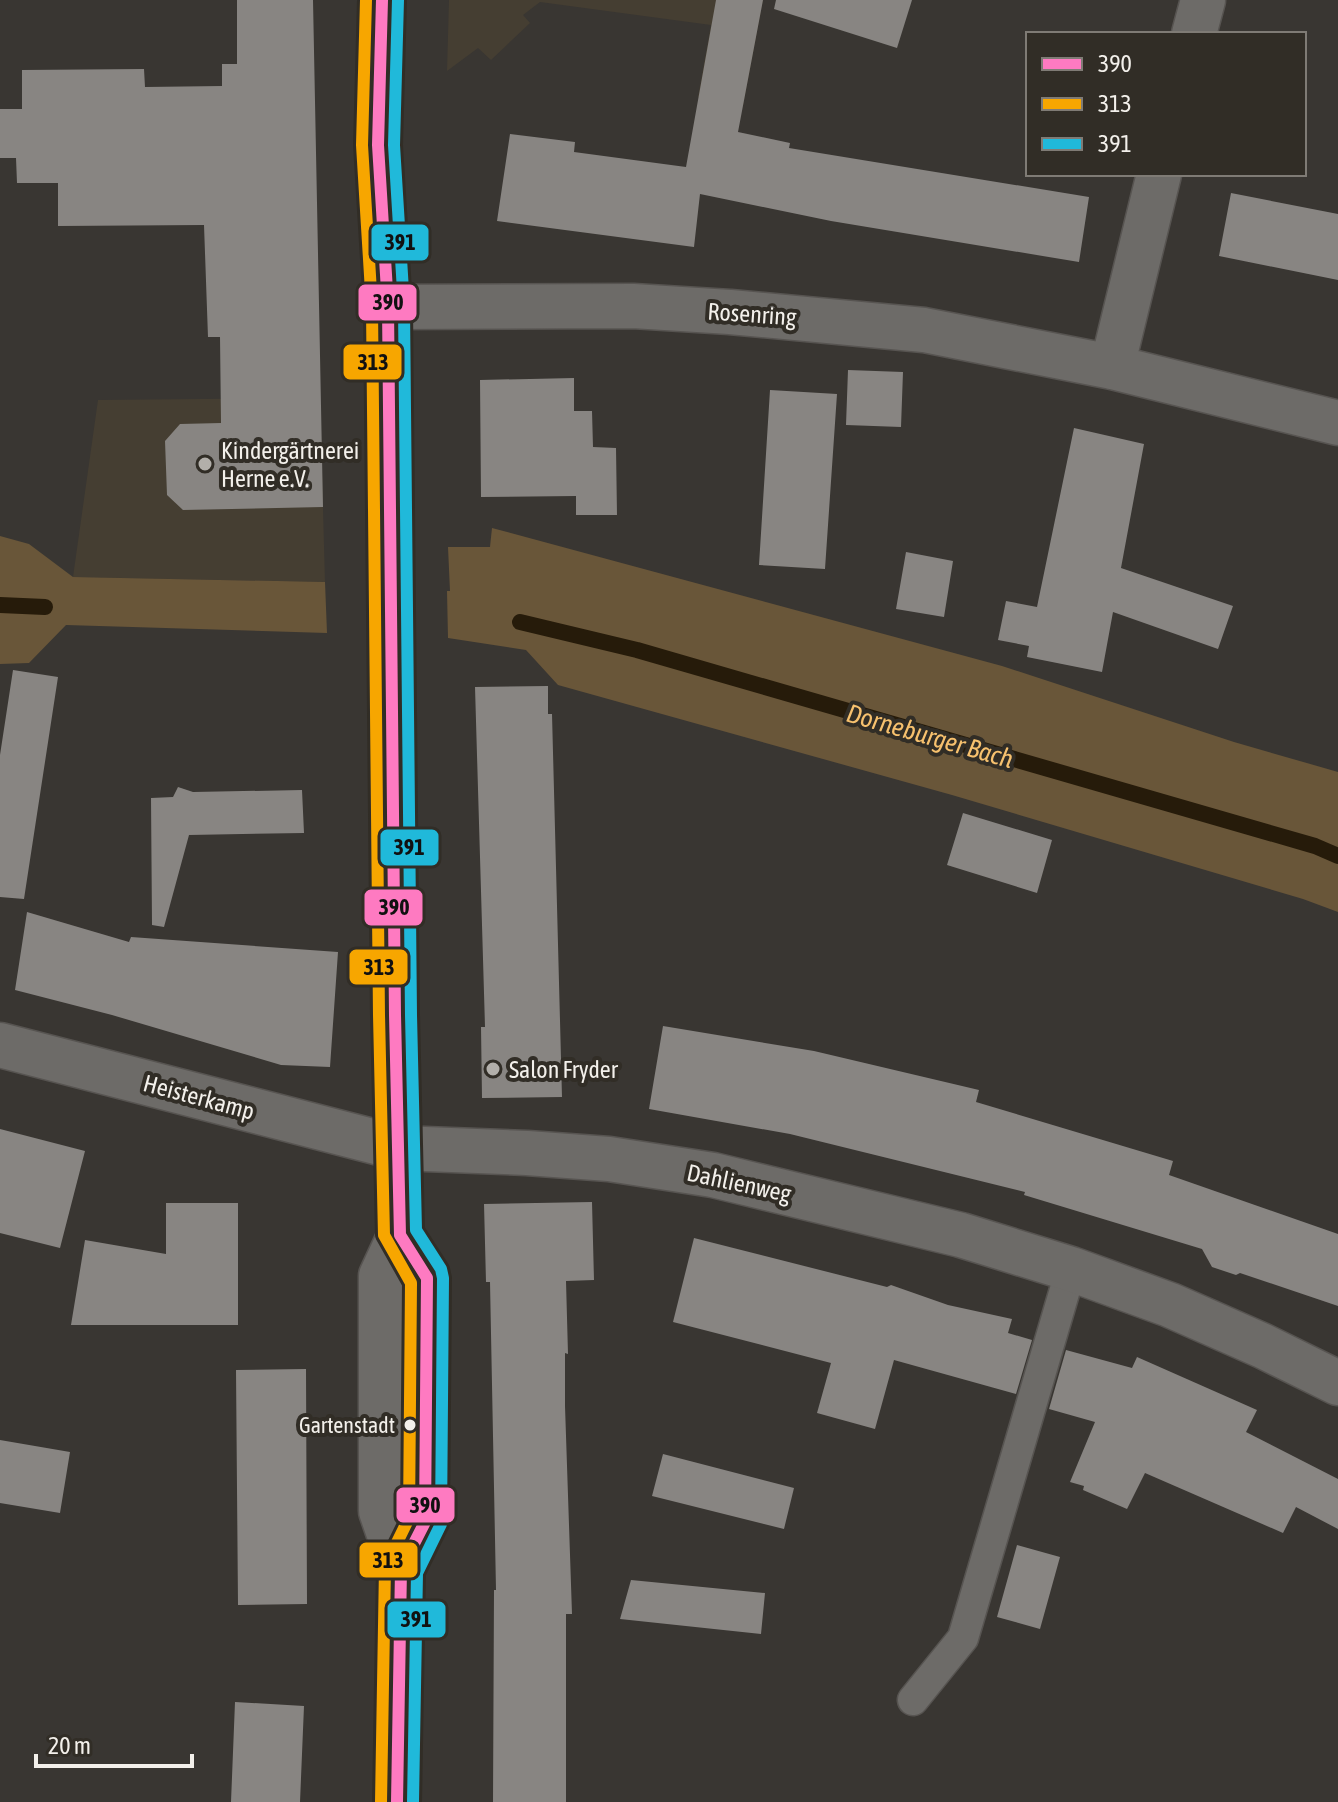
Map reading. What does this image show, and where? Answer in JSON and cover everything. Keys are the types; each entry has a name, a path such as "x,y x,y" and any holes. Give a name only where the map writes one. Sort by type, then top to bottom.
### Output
{"street":[{"path":"382,0 378,145 388,307 400,1235 381,1276 381,1511 401,1569 397,1802"},
{"path":"1195,32 1203,0"},
{"path":"1112,367 1159,176"},
{"name":"Rosenring","path":"388,307 633,306 924,330 1112,367 1338,423"},
{"name":"Heisterkamp","path":"0,1045 399,1148"},
{"name":"Dahlienweg","path":"399,1148 609,1159 713,1175 961,1235 1071,1269 1170,1305 1338,1383"}],"lane":[{"path":"913,1700 963,1638 1071,1269"}],"shaded area":[{"path":"449,0 763,0 743,106 698,97 711,25 540,2 523,15 530,23 491,60 478,48 447,71"},
{"name":"Kindergärtnerei Herne e.V.","path":"320,398 325,582 73,577 98,400"},
{"path":"492,528 1002,666 1234,742 1338,772 1338,912 952,795 558,685 526,650 448,638 448,547 490,547"},
{"path":"0,536 29,544 73,577 325,582 327,633 66,625 29,663 0,664"}],"building":[{"path":"237,0 313,0 323,507 183,510 167,495 165,441 180,424 221,423 220,337 208,337 204,225 58,226 58,183 17,183 16,158 0,158 0,109 22,109 22,70 144,69 145,87 222,86 222,64 237,64"},
{"path":"716,0 763,0 738,132 790,143 789,148 1089,197 1079,262 831,221 700,194 694,247 497,221 510,134 575,142 574,152 686,167"},
{"path":"776,0 912,0 897,48 774,9"},
{"path":"1231,193 1338,214 1338,280 1219,256"},
{"path":"848,370 903,372 901,427 846,425"},
{"path":"574,378 574,411 592,411 593,447 616,448 617,515 576,515 576,496 481,497 480,380"},
{"path":"770,390 837,394 825,569 759,565"},
{"path":"1074,428 1144,444 1121,568 1233,606 1218,649 1113,612 1102,672 1027,657 1029,646 998,640 1006,601 1037,607"},
{"path":"906,552 953,561 944,617 896,609"},
{"path":"13,670 58,677 24,899 0,897 0,755"},
{"path":"548,686 548,714 552,714 562,1097 482,1098 481,1027 485,1027 475,687"},
{"path":"178,787 193,792 302,790 304,833 189,835 164,927 152,925 151,798 173,797"},
{"path":"963,813 1052,840 1037,893 947,865"},
{"path":"27,912 129,942 131,937 338,952 330,1067 281,1065 15,990"},
{"path":"663,1026 814,1051 979,1090 976,1102 1173,1161 1169,1175 1338,1234 1338,1306 1240,1273 1236,1275 1212,1267 1202,1249 1024,1195 1025,1192 790,1134 649,1109"},
{"path":"0,1129 85,1151 60,1248 0,1233"},
{"path":"592,1202 594,1280 566,1281 568,1354 565,1353 565,1406 572,1614 566,1614 566,1802 493,1802 496,1590 490,1282 486,1282 484,1204"},
{"path":"166,1203 238,1203 238,1325 71,1325 85,1240 166,1254"},
{"path":"694,1238 887,1287 891,1285 948,1305 1012,1319 1008,1333 1032,1340 1016,1394 894,1360 875,1429 817,1413 831,1363 673,1322"},
{"path":"1066,1350 1132,1368 1137,1357 1257,1410 1246,1432 1338,1479 1338,1529 1296,1507 1283,1533 1145,1473 1127,1509 1070,1482 1095,1422 1049,1409"},
{"path":"306,1369 307,1604 238,1605 236,1370"},
{"path":"0,1440 70,1452 60,1513 0,1503"},
{"path":"663,1454 794,1488 784,1529 652,1496"},
{"path":"1017,1545 1060,1557 1040,1629 997,1617"},
{"path":"631,1580 765,1593 761,1634 620,1619"},
{"path":"235,1702 304,1706 300,1802 231,1802"}],"waterway":[{"name":"Dorneburger Bach","path":"0,605 45,607"},
{"name":"Dorneburger Bach","path":"520,622 637,650 1315,846 1338,856"}],"transit line":[{"name":"313","path":"366,0 362,145 372,308 384,1235 411,1283 409,1518 385,1567 381,1802"},
{"name":"390","path":"382,0 378,145 388,307 400,1235 427,1278 425,1522 401,1569 397,1802"},
{"name":"391","path":"398,0 394,145 404,307 416,1230 441,1269 443,1278 441,1524 417,1573 413,1802"}],"place":[{"name":"Kindergärtnerei Herne e.V.","path":"205,464"},
{"name":"Salon Fryder","path":"493,1069"},
{"name":"Gartenstadt","path":"410,1425"}]}
